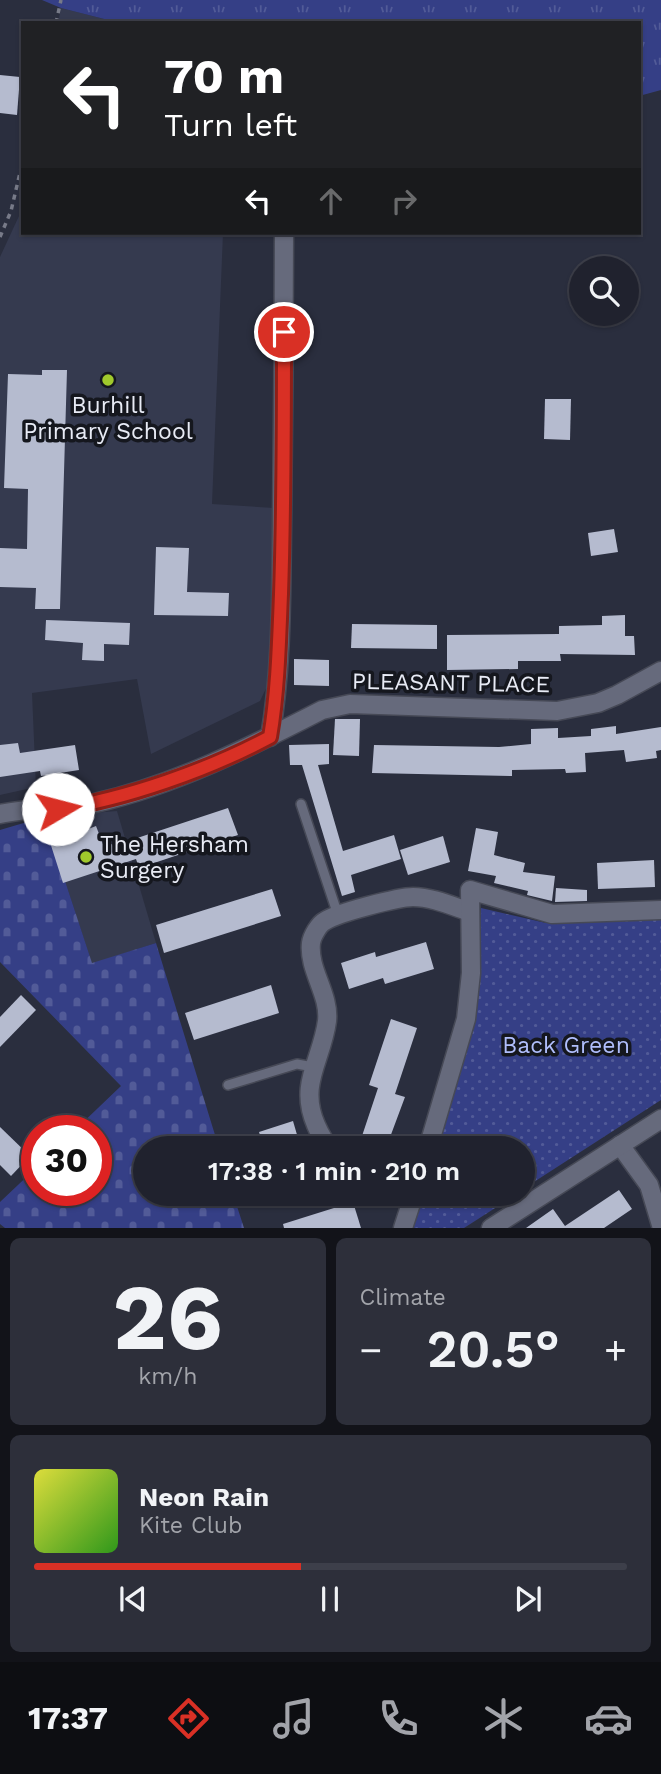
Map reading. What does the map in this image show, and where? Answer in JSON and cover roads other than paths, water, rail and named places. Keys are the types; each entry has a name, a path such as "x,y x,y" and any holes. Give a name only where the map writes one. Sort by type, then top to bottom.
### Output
{"street":[{"path":"270,737 277,681 282,568 284,235"},
{"name":"PLEASANT PLACE","path":"0,814 22,809 58,809 127,794 248,749 322,710 350,704 540,712 577,708 617,695 661,671"},
{"path":"432,1136 466,1019 471,973 470,890 552,914 661,910"},
{"path":"321,1136 309,1100 309,1079 326,1025 328,1007 312,957 311,941 321,922 340,914 412,897 434,900 470,912"},
{"path":"491,1228 661,1119"},
{"path":"620,1145 649,1185 661,1225"},
{"path":"403,1228 410,1206"}],"lane":[{"path":"301,804 340,914"},
{"path":"228,1084 297,1064 313,1067"}],"place":[{"name":"Burhill Primary School","path":"108,380"},
{"name":"The Hersham Surgery","path":"86,857"}],"park label":[{"name":"Back Green","path":"566,1045"}]}
